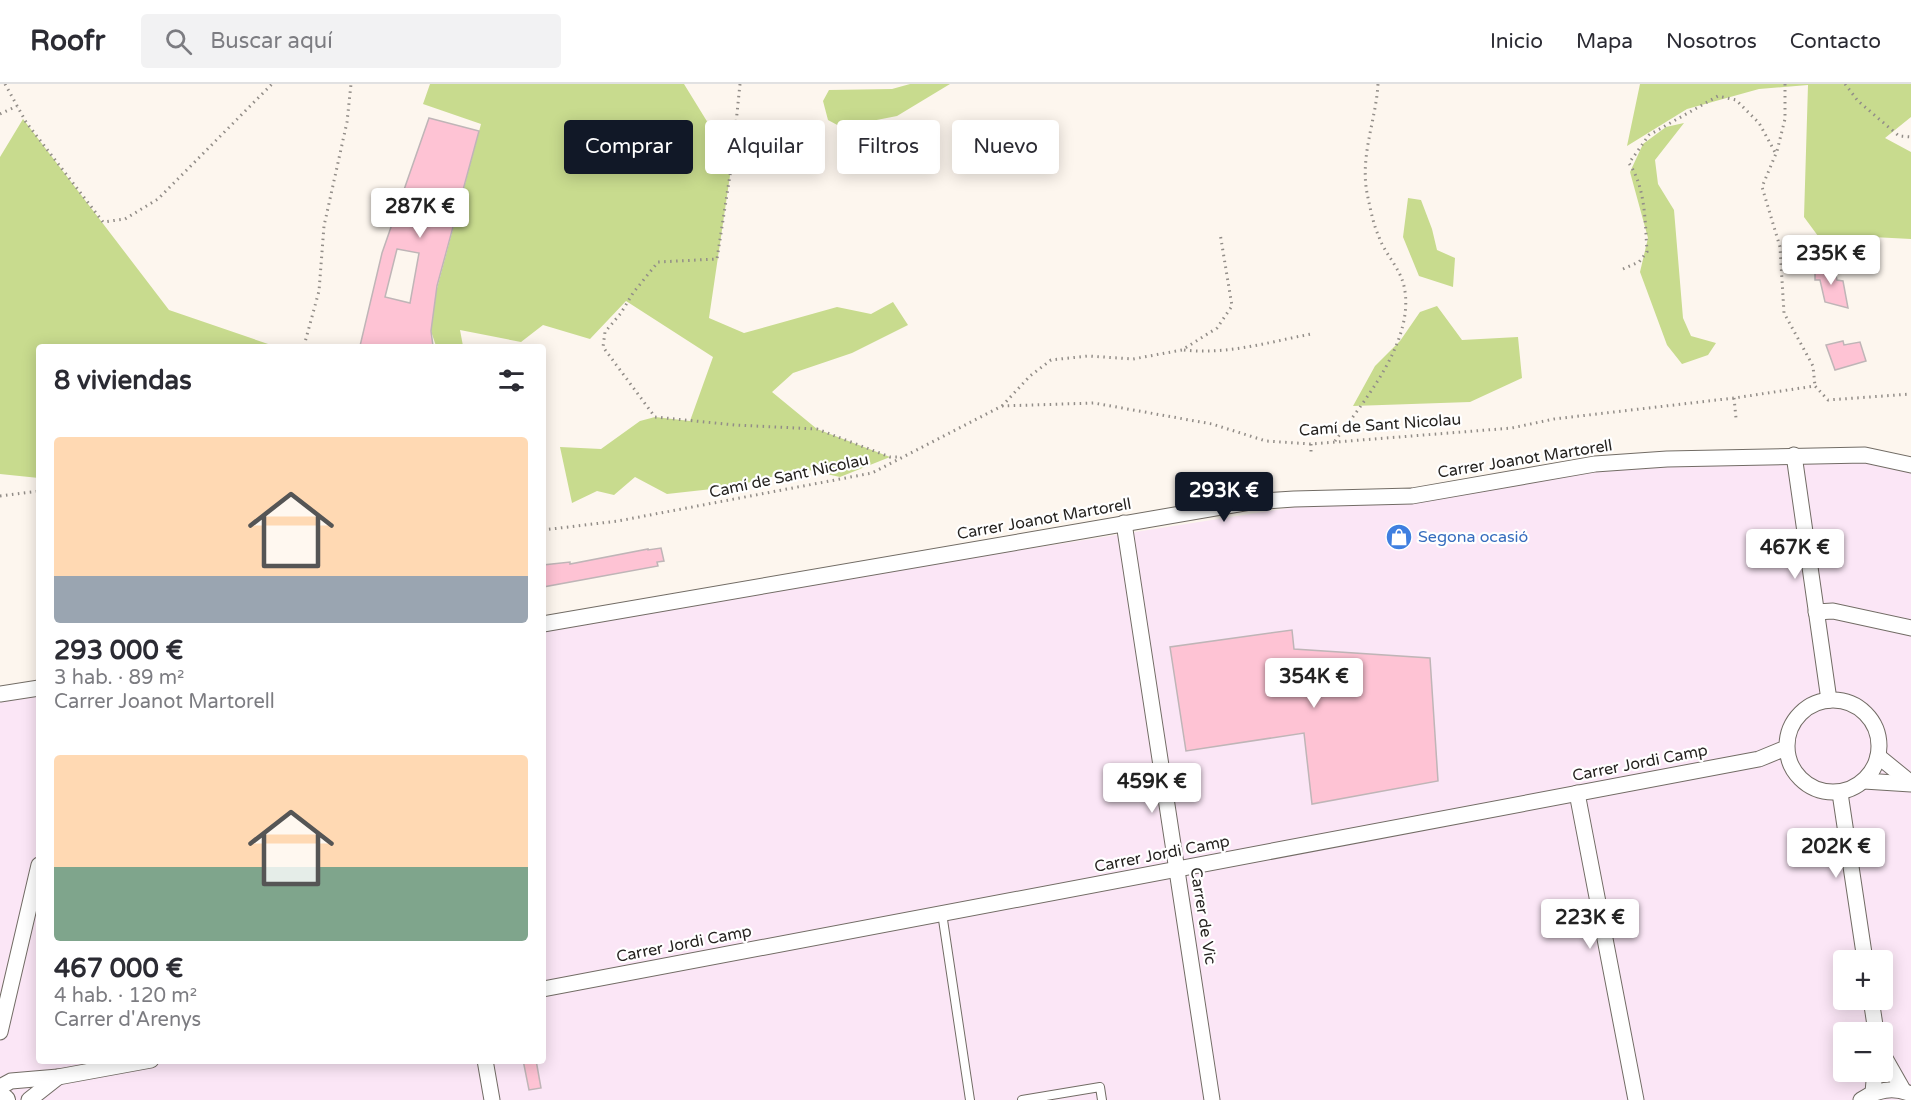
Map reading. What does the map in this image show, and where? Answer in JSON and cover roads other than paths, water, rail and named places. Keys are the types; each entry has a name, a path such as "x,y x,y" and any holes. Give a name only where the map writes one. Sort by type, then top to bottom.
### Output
{"street":[{"path":"1794,455 1829,700"},
{"name":"Carrer Joanot Martorell","path":"546,623 1250,502 1412,496 1595,464 1666,459 1865,455 1911,465"},
{"name":"Carrer de Vic","path":"1124,523 1212,1100"},
{"path":"1816,612 1833,611 1911,628"},
{"path":"0,694 36,688"},
{"path":"1829,700 1843,701 1856,706 1868,716 1879,742 1878,756 1873,770 1864,781 1840,792 1824,792 1810,787 1797,777 1789,764 1786,748 1788,734 1798,716 1815,703 1829,700"},
{"name":"Carrer Jordi Camp","path":"546,988 1759,759 1786,748"},
{"path":"1878,756 1911,784"},
{"path":"1864,781 1911,784"},
{"path":"1840,792 1864,950"},
{"path":"1576,793 1636,1100"},
{"path":"0,1032 36,878"},
{"path":"0,1087 11,1082 58,1077 129,1064"},
{"path":"486,1064 492,1100"},
{"path":"1893,1070 1907,1092"},
{"path":"29,1100 58,1077"},
{"path":"1867,1096 1888,1089 1907,1092"},
{"path":"0,1096 5,1100"}],"lane":[{"path":"942,913 970,1100"},
{"path":"1022,1100 1100,1087 1102,1100"}],"place":[{"name":"Segona ocasió","path":"1399,537"}]}
